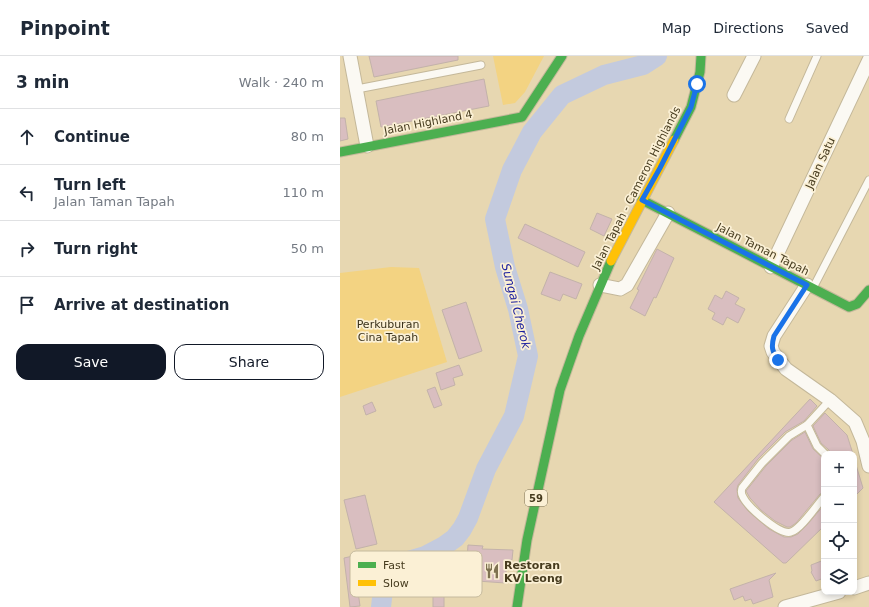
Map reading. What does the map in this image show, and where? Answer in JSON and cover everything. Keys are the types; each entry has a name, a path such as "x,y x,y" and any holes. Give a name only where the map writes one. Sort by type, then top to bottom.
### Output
{"main road":[{"name":"Jalan Highland 4","path":"340,152 522,117 562,56"},
{"name":"Jalan Tapah - Cameron Highlands","path":"517,607 527,540 560,390 579,336 600,285 621,241 691,107 700,72 701,56"},
{"name":"Jalan Taman Tapah","path":"642,200 850,307 857,304 869,290"}],"street":[{"path":"350,56 367,146"},
{"path":"734,95 754,56"},
{"name":"Jalan Satu","path":"772,266 869,60"},
{"path":"600,285 620,289 627,285 668,213"},
{"path":"810,286 774,336 772,346 773,352 786,369 830,400 855,422 863,441 869,466"},
{"path":"857,587 869,583"},
{"path":"785,607 828,595"}],"lane":[{"path":"789,118 817,56"},
{"path":"357,89 481,65"},
{"path":"810,286 869,180"},
{"path":"821,501 800,526 794,531 788,533 782,531 767,521 749,506 742,496 742,488 762,463 789,436 807,425 830,400"},
{"path":"807,425 817,446 822,451"}],"green space":[{"path":"493,56 544,56 525,92 515,103 503,105"},
{"name":"Perkuburan Cina Tapah","path":"391,267 419,268 447,362 340,397 340,273"}],"building":[{"path":"369,56 458,56 458,60 374,77"},
{"path":"484,79 489,106 381,127 376,101"},
{"path":"340,118 345,118 348,139 340,141"},
{"path":"597,213 612,219 604,236 590,229"},
{"path":"525,224 585,252 578,267 518,238"},
{"path":"657,249 674,258 656,298 654,297 645,316 630,308 639,290 637,289"},
{"path":"550,272 582,284 576,299 563,294 560,301 541,294"},
{"path":"726,291 739,298 735,304 745,309 738,323 727,317 723,325 712,319 715,313 708,309 715,295 722,299"},
{"path":"466,302 482,351 459,359 442,310"},
{"path":"459,365 463,375 453,378 455,385 441,390 436,373"},
{"path":"435,387 442,405 434,408 427,390"},
{"path":"810,399 817,406 804,421 785,432 758,459 738,485 737,489 738,498 748,511 769,529 784,537 791,537 798,534 821,509 821,529 786,563 783,563 714,502"},
{"path":"372,402 376,411 366,415 363,406"},
{"path":"825,413 847,435 852,451 829,451 821,443 813,426"},
{"path":"805,432 813,449 821,456 821,494 796,523 790,527 787,527 775,521 761,510 746,491 766,466 792,440"},
{"path":"857,468 863,488 857,494"},
{"path":"365,495 377,544 356,549 344,500"},
{"name":"Restoran KV Leong","path":"468,545 483,546 482,549 513,550 512,560 507,560 505,583 482,581 482,551 468,551"},
{"path":"350,557 350,597 359,597 360,606 350,607 344,558"},
{"path":"821,561 821,579 816,581 811,572 811,565"},
{"path":"776,573 769,580 773,597 753,604 751,599 745,601 743,596 734,600 730,589"},
{"path":"433,597 444,597 444,607 433,607"}],"waterway":[{"name":"Sungai Cherok","path":"434,551 455,538 468,518 486,469 514,416 528,356 518,309 505,267 495,219 512,170 532,132 562,95 604,75 643,65 657,56"},
{"name":"Sungai Cherok","path":"381,607 382,597"}],"traffic: fast":[{"path":"340,152 522,117 562,56"},
{"path":"674,140 691,107 700,72 701,56"},
{"path":"642,200 849,307 857,304 869,290"},
{"path":"517,607 527,540 560,390 579,336 611,261"}],"traffic: slow":[{"path":"611,261 674,140"}],"place":[{"name":"Restoran KV Leong","path":"492,571"}],"route":[{"path":"697,84 691,107 642,200 807,285 774,336 772,346 773,352 778,360"}]}
